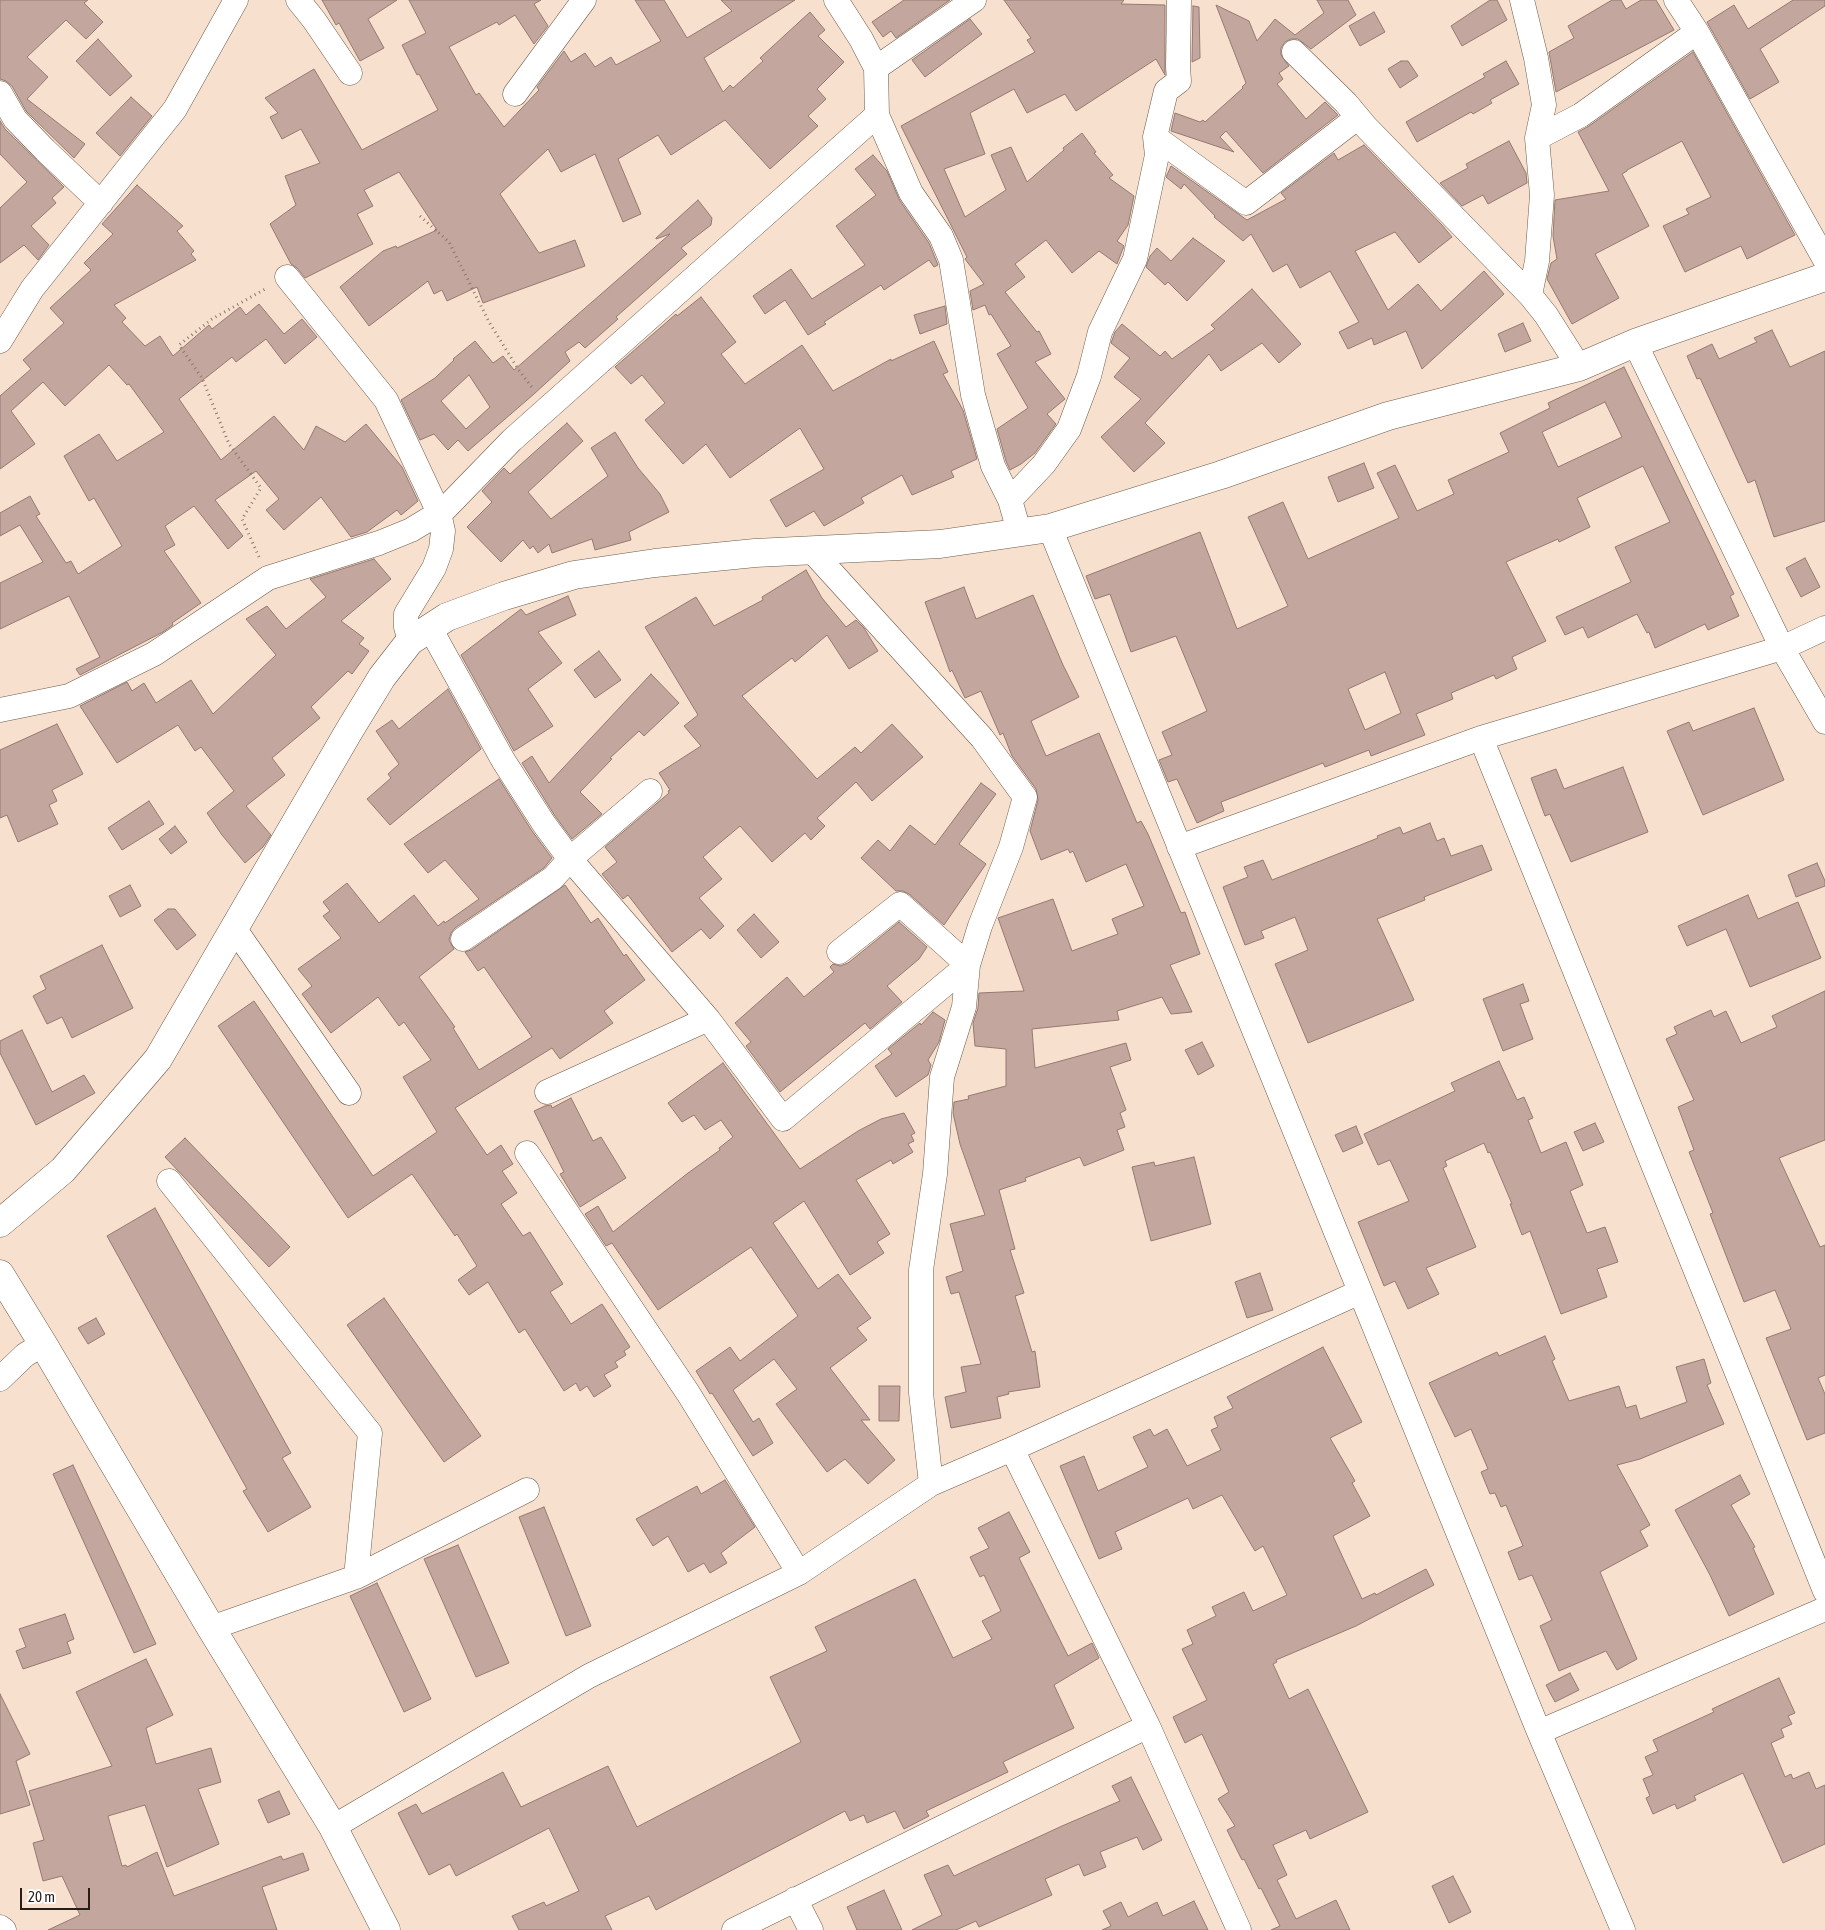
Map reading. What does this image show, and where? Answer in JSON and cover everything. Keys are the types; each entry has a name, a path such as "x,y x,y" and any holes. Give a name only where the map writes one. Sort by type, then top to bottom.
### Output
{"street":[{"path":"0,341 32,289 175,109 236,0"},
{"path":"298,0 350,73"},
{"path":"516,94 584,0"},
{"path":"836,0 876,68 877,115 911,193 941,236 951,260 973,395 993,466 1010,500 1019,531"},
{"path":"876,68 974,0"},
{"path":"1010,500 1044,464 1069,429 1089,376 1100,332 1136,259 1157,155 1154,137 1166,91 1179,81 1179,0"},
{"path":"1522,0 1536,58 1544,105 1537,138 1542,195 1537,261 1530,295"},
{"path":"1676,0 1697,32 1825,260"},
{"path":"1537,138 1581,115 1697,32"},
{"path":"1294,52 1346,103 1357,118 1530,295 1546,315 1579,367"},
{"path":"0,93 16,120 101,202"},
{"path":"0,710 69,696 78,692 154,654 268,578 379,543 411,530 444,510 512,440 877,115"},
{"path":"1154,137 1246,203 1357,118"},
{"path":"287,277 386,400 439,513 443,531 441,549 434,568 406,614 406,627 420,634 544,824 570,859 708,1019 783,1119 968,966"},
{"path":"0,1224 64,1170 158,1059 382,677 420,634 447,617 496,599 574,575 655,563 755,553 940,544 1050,528 1221,475 1388,416 1579,367 1635,343 1825,277"},
{"path":"1635,343 1782,648 1825,722"},
{"path":"1050,528 1539,1732 1623,1930"},
{"path":"812,551 982,738 1025,797 1011,847 980,926 968,966 964,1006 942,1077 935,1174 921,1270 921,1393 931,1484"},
{"path":"1180,847 1481,738 1782,648 1825,628"},
{"path":"1481,738 1825,1591"},
{"path":"463,939 553,878 570,859 650,791"},
{"path":"839,952 900,904 968,966"},
{"path":"234,928 349,1093"},
{"path":"547,1092 708,1019"},
{"path":"527,1153 688,1393 799,1573"},
{"path":"169,1181 370,1433 356,1577"},
{"path":"0,1274 211,1628 333,1827 386,1930"},
{"path":"333,1827 589,1676 799,1573 931,1484 1360,1292"},
{"path":"0,1379 25,1355 43,1344"},
{"path":"1012,1449 1148,1726 1240,1930"},
{"path":"211,1628 356,1577 527,1490"},
{"path":"1539,1732 1825,1609"},
{"path":"734,1930 1148,1726"},
{"path":"795,1899 811,1930"},
{"path":"0,1927 4,1930"}],"path":[{"path":"420,216 449,242 489,322 518,369 548,408"},
{"path":"268,578 242,519 261,488 229,444 202,378 180,345 212,319 287,277"}],"building":[{"path":"0,0 88,0 84,3 103,22 86,39 66,20 27,57 48,77 27,99 85,144 74,158 26,111 12,86 0,79"},
{"path":"322,0 397,0 368,19 384,48 360,61 339,23 336,25"},
{"path":"409,0 541,0 534,4 548,26 534,44 515,15 499,25 497,22 449,47 476,95 479,93 504,127 539,90 537,87 564,51 571,62 585,53 595,67 611,57 616,65 661,41 635,0 664,0 687,38 732,11 721,0 795,0 704,58 723,92 730,85 733,88 763,61 760,58 810,12 825,30 818,36 844,62 817,89 826,99 808,116 818,126 770,169 725,120 671,155 658,135 618,159 641,214 623,222 595,154 561,172 548,149 500,194 539,253 575,240 585,266 483,303 477,287 447,301 442,290 434,294 428,281 369,326 340,287 383,251 396,246 397,248 437,230 399,172 364,190 373,206 357,214 373,244 305,278 291,264 270,224 296,205 285,176 320,163 301,129 282,139 270,117 278,113 265,98 314,69 362,150 438,110 402,45 426,33"},
{"path":"904,0 950,0 896,38 891,31 883,37 872,22"},
{"path":"1004,0 1124,0 1121,4 1165,5 1165,75 1156,59 1076,111 1065,94 1027,113 1014,89 970,113 985,154 944,169 965,217 1006,190 991,155 1011,147 1027,182 1082,133 1096,152 1094,153 1113,175 1109,178 1134,196 1128,225 1117,241 1124,246 1117,264 1099,251 1072,273 1046,240 1015,264 1025,277 1005,292 1037,332 1039,331 1051,354 1035,362 1065,399 1047,414 1056,424 1035,453 1010,470 997,429 1028,408 997,354 1011,346 991,314 989,315 985,305 973,310 970,291 984,284 965,259 967,257 901,126 1035,52 1027,40 1031,38"},
{"path":"1317,0 1348,0 1356,15 1311,49 1298,39 1291,39 1285,42 1281,48 1281,55 1289,66 1279,73 1283,79 1277,84 1306,119 1325,102 1338,115 1263,173 1226,131 1220,137 1234,152 1171,131 1175,113 1205,122 1243,88 1246,83 1216,5 1249,21 1257,41 1275,19 1295,35 1324,13"},
{"path":"1490,0 1497,0 1507,20 1462,46 1451,26"},
{"path":"1612,0 1621,0 1626,9 1641,0 1656,0 1674,30 1556,92 1549,52 1574,38 1568,26"},
{"path":"1793,0 1825,0 1825,6 1760,49 1779,82 1750,99 1707,22 1734,5 1748,29"},
{"path":"1193,6 1199,7 1200,58 1192,62"},
{"path":"1374,12 1385,32 1360,46 1349,26"},
{"path":"970,19 982,34 925,77 912,60"},
{"path":"98,39 132,76 110,96 76,61"},
{"path":"1693,52 1795,235 1747,259 1741,246 1685,272 1663,226 1689,214 1686,209 1711,197 1682,141 1622,174 1649,226 1595,254 1619,298 1572,324 1547,279 1551,263 1557,259 1553,236 1555,200 1609,191 1578,132"},
{"path":"1401,61 1408,61 1418,76 1400,88 1388,69"},
{"path":"1506,61 1519,84 1490,100 1492,103 1473,114 1471,112 1417,142 1406,122 1485,77 1483,74"},
{"path":"131,97 152,116 120,156 96,133"},
{"path":"0,121 5,129 64,187 52,198 56,203 31,226 49,245 38,260 24,245 0,263 0,208 27,182 0,154"},
{"path":"1509,141 1526,173 1527,183 1488,204 1483,195 1462,206 1440,183 1468,168 1466,164"},
{"path":"1364,145 1452,237 1419,263 1395,232 1355,251 1388,310 1418,284 1441,311 1484,271 1504,294 1422,369 1406,331 1374,345 1372,338 1348,349 1339,332 1359,322 1330,271 1300,288 1287,264 1273,272 1251,234 1243,241 1214,217 1184,184 1181,189 1166,177 1171,166 1247,220 1286,199 1281,193 1334,153 1338,160"},
{"path":"873,155 887,171 900,201 929,243 938,265 934,267 929,260 884,290 881,285 824,322 826,324 808,335 785,300 765,314 753,296 791,269 812,299 865,265 836,226 876,195 855,169"},
{"path":"137,185 183,226 177,231 194,251 191,254 196,260 114,305 126,318 122,322 145,346 160,336 173,356 209,325 212,329 240,307 246,315 259,304 284,334 302,319 317,337 285,364 266,339 236,362 232,357 179,399 221,460 274,416 304,450 316,426 345,442 366,424 402,467 418,501 401,515 397,510 367,532 351,537 321,497 284,530 266,510 279,499 256,471 215,500 243,536 228,549 194,506 165,526 175,545 164,551 201,603 172,623 173,625 163,632 80,675 76,669 100,657 69,596 0,629 0,583 43,562 20,525 0,536 0,513 30,496 40,514 36,516 66,563 71,561 78,574 122,546 94,498 89,501 64,456 99,434 117,461 164,432 129,384 127,385 109,365 65,406 43,382 11,411 35,444 0,469 0,396 31,369 23,360 64,323 50,308 91,270 84,263 113,234 102,224"},
{"path":"698,200 712,218 711,225 681,248 687,254 616,317 618,319 585,348 579,342 565,352 570,361 468,451 458,440 448,450 434,434 420,440 401,400 435,378 453,359 475,341 493,363 503,356 514,370 670,234 656,238","holes":["469,375 490,407 466,429 441,401"]},
{"path":"1193,238 1225,261 1187,301 1168,282 1165,285 1146,267 1150,256 1157,248 1171,261"},
{"path":"1252,289 1301,344 1279,363 1262,343 1221,371 1209,354 1145,423 1165,443 1134,472 1101,437 1141,399 1114,377 1130,358 1111,343 1115,332 1122,324 1160,356 1165,351 1172,359 1215,329 1211,325"},
{"path":"701,297 736,342 721,354 745,384 802,345 833,391 891,359 891,361 934,341 948,372 943,374 963,410 977,459 951,471 954,477 912,495 902,475 861,498 864,503 824,526 814,511 786,527 770,500 824,469 800,428 730,478 706,444 683,464 645,420 665,403 642,375 631,384 615,367 676,314 677,316"},
{"path":"945,306 947,324 920,334 914,315"},
{"path":"1523,323 1531,341 1505,352 1498,334"},
{"path":"1772,330 1790,367 1825,351 1825,521 1774,537 1755,480 1748,483 1700,378 1697,379 1687,356 1712,344 1719,359 1757,342 1754,338"},
{"path":"1624,367 1734,594 1730,596 1739,616 1708,630 1705,624 1655,648 1649,632 1647,633 1637,614 1588,638 1583,627 1565,635 1556,617 1631,582 1615,547 1670,522 1643,466 1577,498 1590,527 1559,542 1558,539 1506,562 1546,641 1512,657 1517,669 1496,679 1494,675 1451,693 1453,699 1416,714 1425,735 1371,756 1369,750 1325,767 1323,763 1221,802 1224,811 1197,823 1177,779 1168,782 1159,760 1172,755 1162,732 1207,711 1176,636 1131,652 1110,594 1095,599 1086,576 1200,532 1237,629 1288,606 1248,517 1283,502 1308,559 1399,518 1377,473 1395,465 1417,511 1454,494 1448,480 1509,452 1500,433 1550,408 1548,403","holes":["1605,402 1622,437 1558,467 1542,432","1385,672 1401,713 1365,730 1348,689"]},
{"path":"567,423 583,441 528,492 551,519 608,476 591,448 615,432 638,468 660,494 669,512 629,532 631,540 595,550 592,539 552,553 549,544 538,553 533,546 530,549 523,540 501,562 467,527 492,502 482,491 504,468 510,474"},
{"path":"1364,463 1374,488 1338,502 1328,477"},
{"path":"1805,558 1820,587 1801,597 1786,568"},
{"path":"374,559 391,579 341,621 364,638 359,644 369,651 352,674 348,671 311,707 320,718 272,758 285,775 246,806 271,835 263,847 245,863 207,813 234,791 201,747 195,751 178,725 117,763 80,706 127,682 132,691 144,683 156,703 191,680 213,714 276,655 246,619 267,606 286,629 326,597 310,579"},
{"path":"806,570 822,598 846,627 856,620 864,628 878,651 849,669 827,635 795,662 792,658 742,696 817,779 855,747 861,753 892,724 923,757 872,801 856,782 817,818 825,826 811,840 805,833 772,862 740,826 703,857 722,879 699,898 724,926 710,939 701,929 672,952 628,895 623,899 602,874 617,862 605,847 669,793 668,791 670,790 659,773 701,746 684,726 698,715 645,627 696,597 714,626 763,600 762,597"},
{"path":"964,587 976,619 1033,595 1079,697 1031,721 1046,756 1099,733 1137,823 1141,821 1181,913 1185,912 1200,954 1170,965 1192,1012 1171,1014 1162,997 1117,1011 1119,1020 1032,1029 1035,1068 1126,1043 1131,1060 1110,1067 1126,1110 1120,1113 1125,1127 1117,1130 1124,1150 1084,1166 1080,1157 1025,1178 1026,1181 999,1190 1015,1249 1010,1250 1024,1293 1015,1296 1032,1352 1035,1351 1040,1387 1008,1392 1009,1394 997,1397 1001,1418 951,1428 945,1397 966,1392 961,1367 981,1364 959,1292 951,1294 946,1277 963,1271 950,1224 985,1215 960,1144 953,1113 954,1102 969,1099 968,1096 1006,1086 1006,1049 975,1046 973,1023 978,1008 979,993 1024,991 998,918 1053,899 1072,951 1118,934 1112,919 1144,906 1126,864 1086,882 1073,851 1070,853 1068,849 1041,860 1030,831 1038,800 1036,789 1012,756 1003,733 1000,735 981,691 965,698 952,670 950,672 925,602"},
{"path":"568,596 576,615 538,632 562,663 528,689 553,726 514,751 461,655 521,609 526,615"},
{"path":"599,651 621,680 595,698 574,670"},
{"path":"651,674 679,703 644,736 639,731 610,758 612,759 580,792 602,814 572,839 555,816 522,763 532,756 549,783"},
{"path":"448,689 481,749 390,825 367,799 391,778 388,774 399,764 376,731 392,720 399,729"},
{"path":"1754,708 1784,780 1703,815 1667,731 1689,722 1693,731"},
{"path":"57,724 83,774 52,790 57,801 49,805 58,824 18,842 7,815 0,818 0,750"},
{"path":"1623,767 1648,832 1571,862 1550,814 1545,816 1531,778 1556,769 1564,789"},
{"path":"499,779 532,831 552,858 544,868 455,928 449,940 454,949 419,977 455,1027 453,1028 479,1070 532,1037 484,967 478,971 465,952 471,950 565,885 591,923 598,918 624,956 626,954 645,980 604,1011 613,1023 560,1059 552,1048 455,1108 487,1155 501,1145 513,1164 502,1171 517,1193 501,1204 523,1236 530,1232 563,1284 550,1292 571,1324 602,1304 630,1347 624,1351 626,1355 615,1362 618,1367 604,1375 611,1386 594,1397 587,1386 580,1391 576,1383 564,1391 525,1329 519,1333 488,1282 469,1295 458,1280 477,1266 457,1234 455,1236 412,1174 348,1218 218,1026 254,1001 373,1176 437,1132 403,1077 431,1060 404,1022 399,1026 378,997 331,1033 302,994 312,986 298,969 341,938 323,916 330,911 323,902 347,883 379,923 414,895 438,926 479,899 445,860 428,873 404,844"},
{"path":"981,783 996,794 959,844 986,864 944,925 909,894 903,891 896,891 861,858 878,840 890,851 910,825 935,845"},
{"path":"149,801 164,824 122,850 108,828"},
{"path":"1430,823 1437,841 1444,838 1451,856 1482,845 1492,870 1424,897 1425,900 1377,919 1414,1000 1308,1043 1275,964 1308,950 1295,917 1261,931 1264,938 1245,945 1223,887 1248,877 1244,867 1263,860 1272,880 1378,838 1377,836 1400,827 1403,834"},
{"path":"175,826 187,842 171,854 159,839"},
{"path":"1817,863 1825,881 1825,886 1796,897 1788,875"},
{"path":"130,885 141,906 120,917 109,896"},
{"path":"1748,895 1758,919 1798,902 1821,958 1750,987 1726,929 1687,946 1678,926"},
{"path":"168,909 175,909 196,935 177,950 154,920"},
{"path":"754,914 779,942 761,958 737,930"},
{"path":"899,922 927,947 919,959 887,986 902,1002 870,1029 865,1023 780,1092 746,1046 751,1042 735,1023 787,977 804,997 834,972 830,967 833,964 840,966 848,963"},
{"path":"102,945 133,1008 72,1038 62,1017 47,1024 33,996 46,989 40,976"},
{"path":"1523,984 1529,1001 1520,1004 1533,1039 1503,1051 1483,999"},
{"path":"1825,991 1825,1140 1779,1158 1820,1247 1825,1245 1825,1375 1818,1378 1825,1394 1825,1433 1807,1440 1766,1338 1791,1329 1775,1290 1744,1302 1710,1214 1713,1213 1689,1152 1694,1150 1678,1107 1694,1100 1666,1039 1677,1034 1674,1027 1711,1010 1714,1017 1726,1011 1741,1043 1777,1027 1772,1016"},
{"path":"933,1012 945,1020 939,1042 928,1060 931,1065 928,1075 896,1097 875,1066 892,1054 888,1049 920,1023 921,1025"},
{"path":"22,1030 52,1092 84,1075 95,1093 36,1125 0,1053 0,1041"},
{"path":"1202,1042 1214,1066 1198,1075 1185,1050"},
{"path":"1499,1061 1517,1100 1524,1097 1533,1118 1528,1120 1541,1153 1566,1142 1583,1185 1570,1191 1587,1233 1605,1227 1618,1262 1597,1269 1607,1297 1561,1314 1530,1231 1522,1235 1510,1204 1512,1204 1490,1152 1488,1153 1484,1143 1445,1161 1447,1166 1443,1168 1476,1247 1426,1268 1439,1294 1408,1309 1395,1281 1384,1286 1358,1222 1409,1201 1390,1160 1378,1165 1364,1134 1455,1091 1451,1083"},
{"path":"723,1063 800,1169 858,1131 881,1119 904,1113 915,1133 911,1135 914,1141 908,1144 913,1152 893,1164 891,1160 856,1180 890,1234 877,1242 884,1253 850,1275 804,1201 773,1223 818,1289 838,1274 871,1318 857,1328 867,1340 830,1368 870,1420 861,1420 895,1460 868,1484 845,1459 827,1472 776,1404 797,1389 774,1359 733,1390 753,1422 759,1418 773,1443 753,1456 696,1371 730,1347 740,1361 798,1316 751,1247 658,1310 612,1243 606,1246 585,1214 598,1206 613,1232 720,1150 719,1148 733,1137 721,1120 705,1130 694,1115 682,1122 668,1103"},
{"path":"571,1098 593,1141 601,1137 626,1178 580,1207 560,1174 564,1172 534,1111 551,1105 552,1108"},
{"path":"1595,1123 1604,1142 1583,1151 1574,1132"},
{"path":"1356,1126 1363,1143 1343,1152 1335,1135"},
{"path":"185,1138 290,1247 269,1267 165,1157"},
{"path":"1194,1157 1211,1224 1151,1241 1132,1167 1154,1162 1155,1166"},
{"path":"155,1208 291,1453 282,1458 311,1507 268,1532 243,1491 247,1489 107,1236"},
{"path":"1260,1273 1273,1310 1247,1318 1235,1282"},
{"path":"384,1298 481,1436 444,1462 347,1325"},
{"path":"96,1318 105,1334 88,1344 78,1328"},
{"path":"1545,1336 1555,1359 1552,1361 1569,1401 1619,1386 1626,1408 1636,1405 1640,1419 1687,1402 1676,1367 1704,1359 1711,1383 1707,1385 1724,1424 1640,1459 1617,1465 1650,1525 1640,1531 1648,1546 1600,1572 1637,1659 1617,1670 1606,1651 1559,1671 1540,1626 1552,1620 1532,1575 1519,1580 1508,1552 1523,1546 1506,1505 1501,1507 1495,1493 1490,1494 1481,1472 1488,1469 1471,1429 1455,1437 1429,1383 1497,1352 1499,1356"},
{"path":"1323,1347 1362,1422 1330,1438 1355,1481 1352,1483 1370,1516 1333,1536 1362,1599 1375,1593 1376,1595 1426,1569 1434,1585 1356,1626 1276,1660 1277,1662 1273,1664 1289,1699 1308,1689 1368,1812 1310,1839 1306,1830 1273,1845 1287,1875 1277,1880 1296,1919 1336,1900 1350,1930 1271,1930 1280,1926 1261,1888 1259,1889 1244,1859 1242,1860 1227,1830 1235,1826 1218,1799 1229,1792 1202,1734 1185,1743 1173,1717 1207,1700 1182,1649 1193,1644 1187,1630 1216,1616 1212,1607 1244,1592 1253,1611 1287,1595 1263,1546 1255,1551 1222,1495 1193,1509 1188,1498 1115,1532 1122,1549 1099,1559 1060,1466 1084,1456 1098,1491 1148,1467 1133,1437 1150,1429 1154,1436 1167,1429 1187,1466 1221,1450 1211,1430 1218,1427 1214,1417 1233,1408 1227,1397"},
{"path":"879,1386 900,1386 899,1421 879,1421"},
{"path":"73,1465 156,1644 134,1653 53,1474"},
{"path":"1740,1475 1750,1494 1731,1505 1755,1547 1753,1548 1774,1594 1729,1616 1710,1575 1675,1510"},
{"path":"725,1480 755,1527 721,1553 727,1563 710,1573 704,1563 688,1572 668,1536 653,1546 636,1519 697,1486 701,1494"},
{"path":"544,1507 591,1626 566,1636 519,1517"},
{"path":"1009,1512 1030,1552 1019,1558 1068,1656 1092,1643 1099,1658 1054,1685 1074,1728 1003,1762 1008,1772 926,1811 929,1816 904,1829 895,1811 867,1823 864,1815 850,1821 845,1811 656,1910 649,1896 605,1916 612,1930 519,1930 512,1916 544,1902 546,1906 579,1891 549,1828 456,1876 450,1864 429,1875 398,1813 416,1804 422,1814 503,1772 521,1807 608,1766 637,1827 801,1742 770,1677 827,1651 815,1627 915,1579 953,1658 992,1639 982,1621 1001,1611 984,1575 980,1577 970,1557 989,1548 978,1528"},
{"path":"458,1545 509,1663 476,1677 424,1559"},
{"path":"377,1583 431,1699 404,1712 350,1596"},
{"path":"65,1614 74,1639 67,1642 71,1653 23,1669 16,1651 26,1647 19,1629"},
{"path":"146,1659 173,1715 146,1728 156,1764 211,1748 221,1782 198,1789 219,1844 167,1867 145,1805 108,1816 122,1866 126,1865 127,1867 157,1852 174,1896 281,1856 283,1860 303,1853 309,1870 262,1887 277,1930 48,1930 80,1915 62,1876 43,1881 33,1843 44,1840 29,1791 112,1766 76,1692"},
{"path":"1570,1673 1579,1690 1555,1702 1546,1685"},
{"path":"1779,1678 1795,1713 1788,1716 1792,1724 1781,1729 1784,1737 1771,1743 1785,1777 1791,1774 1793,1779 1809,1772 1816,1789 1825,1785 1825,1844 1783,1863 1743,1773 1694,1796 1696,1800 1677,1809 1675,1804 1653,1814 1646,1798 1650,1796 1643,1779 1653,1775 1645,1757 1658,1751 1653,1740 1714,1712 1712,1709"},
{"path":"0,1694 30,1754 16,1761 30,1805 0,1814"},
{"path":"1131,1777 1162,1840 1143,1850 1137,1837 1100,1852 1106,1867 1084,1876 1079,1864 1045,1879 1052,1895 979,1927 976,1921 956,1930 912,1930 942,1915 924,1875 948,1865 954,1876 1120,1801 1112,1786"},
{"path":"279,1791 290,1814 268,1823 258,1800"},
{"path":"1453,1876 1471,1912 1449,1923 1432,1886"},
{"path":"884,1890 902,1930 857,1930 847,1907"},
{"path":"1194,1901 1208,1930 1102,1930 1111,1926 1103,1911 1121,1902 1128,1917 1157,1902 1163,1916"}]}
